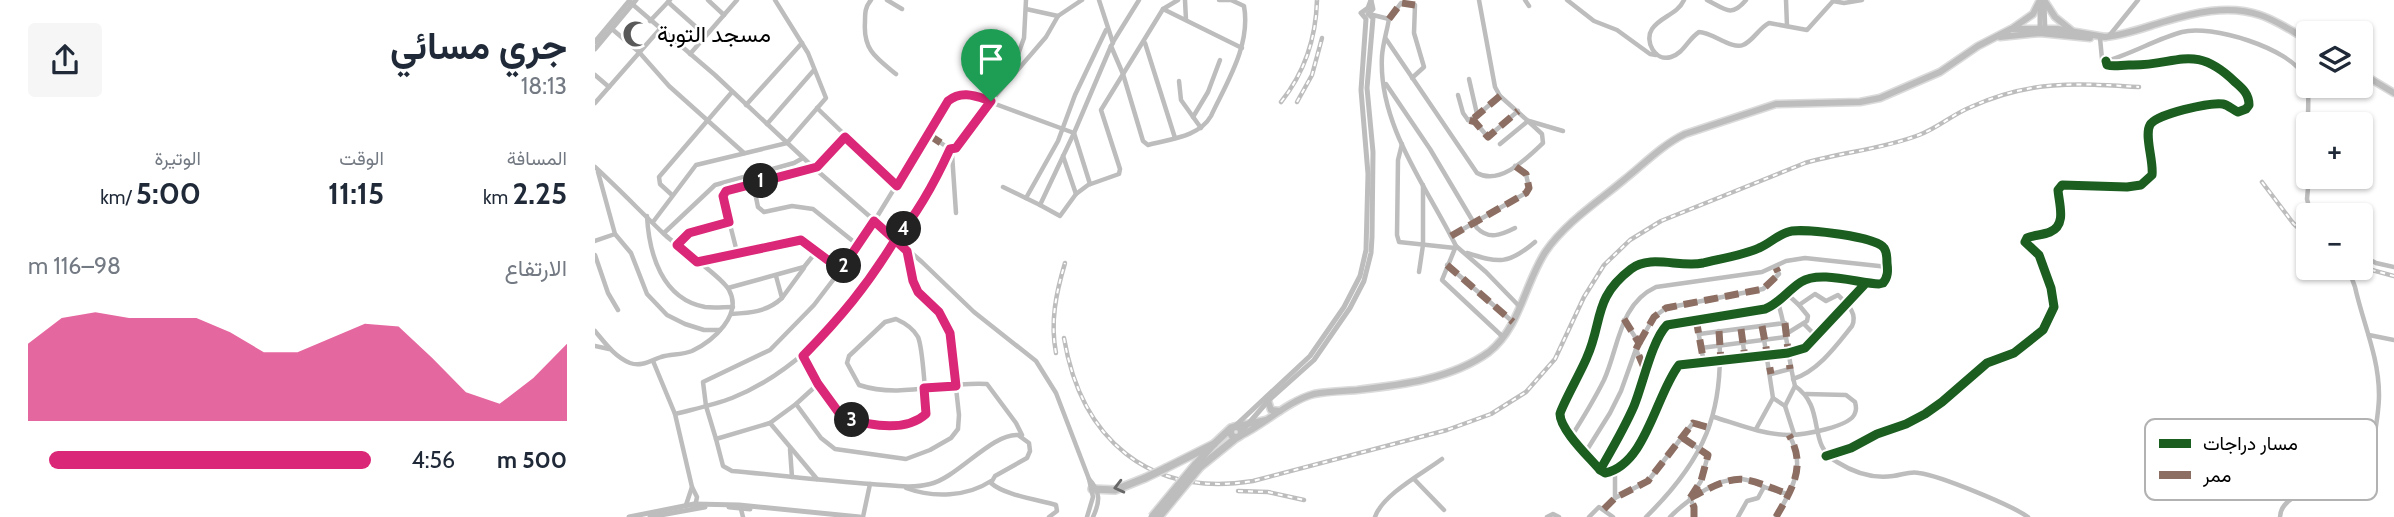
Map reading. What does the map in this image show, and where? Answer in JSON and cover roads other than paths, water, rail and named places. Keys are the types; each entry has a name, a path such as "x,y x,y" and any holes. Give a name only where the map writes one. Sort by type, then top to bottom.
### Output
{"highway":[{"path":"1095,489 1118,489 1145,478 1238,430"},
{"path":"1152,517 1198,466 1238,430"},
{"path":"1159,517 1214,443"}],"main road":[{"path":"1238,430 1272,418 1298,401 1318,393 1399,385 1434,376 1481,357 1504,337 1538,264 1556,238 1675,139 1776,104 1860,102 1880,98 1940,72 2033,14 2042,0 2055,17 2073,31"},
{"path":"2011,29 2104,37 2127,34 2174,19 2228,10 2260,15 2296,34"},
{"path":"1991,39 2042,31 2073,31 2104,37"},
{"path":"2373,80 2394,93"},
{"path":"1268,401 1271,410 1282,411"},
{"path":"1238,430 1272,418"}],"street":[{"path":"708,0 724,15"},
{"path":"690,54 737,0"},
{"path":"653,222 696,165 787,143 824,100 825,94 802,43 775,0"},
{"path":"871,0 866,8 866,43 877,58 896,74"},
{"path":"887,0 902,9"},
{"path":"1009,79 1024,38 1026,0"},
{"path":"950,149 956,148 991,101 1046,37 1058,16 1082,0"},
{"path":"1099,0 1145,143 1148,145 1201,128 1212,116 1242,48 1244,6 1238,2 1220,0"},
{"path":"1040,205 1112,44 1139,0"},
{"path":"1003,187 1060,216 1076,194 1090,184 1120,173 1101,110 1145,43 1163,9 1178,0"},
{"path":"1185,0 1186,21"},
{"path":"1365,14 1373,9 1371,0"},
{"path":"1386,38 1477,173 1488,178 1501,175 1543,143 1542,134 1500,96 1495,87 1479,0"},
{"path":"1525,0 1529,6"},
{"path":"1657,55 1649,43 1650,31 1675,13 1684,0"},
{"path":"1707,0 1731,11 1736,10 1746,0"},
{"path":"1786,0 1787,26"},
{"path":"1571,1 1594,21 1618,30 1650,54 1669,58 1684,49 1699,32 1709,33 1738,46 1744,45 1761,27 1769,23 1802,30 1811,28 1834,0 1845,3 1863,0"},
{"path":"2042,0 2042,31"},
{"path":"1826,456 1851,448 1925,414 1987,363 2014,353 2043,330 2054,307 2051,288 2039,255 2025,242 2027,238 2050,232 2058,225 2061,214 2058,190 2062,186 2141,185 2152,175 2148,130 2151,123 2159,117 2214,104 2227,106 2238,112 2246,109 2249,104 2247,95 2235,82 2203,60 2186,58 2143,66 2107,65 2102,59 2104,37 2138,0"},
{"path":"631,1 650,21 922,262 974,312 1024,350 1041,367 1056,393 1095,489 1099,501 1093,517"},
{"path":"595,49 631,1"},
{"path":"595,42 631,1"},
{"path":"650,21 669,1 705,35"},
{"path":"1412,78 1424,65 1414,33 1415,5 1401,3 1389,19 1382,56 1390,116 1455,247 1442,277 1445,285 1504,337"},
{"path":"1026,9 1058,16"},
{"path":"1163,9 1242,48"},
{"path":"1365,14 1389,19"},
{"path":"1238,430 1314,360 1359,294 1367,272 1371,253 1373,162 1367,88 1373,18 1365,14"},
{"path":"1238,430 1310,356 1353,292 1363,266 1369,174 1361,90 1365,14"},
{"path":"612,29 639,52 669,86 744,153"},
{"path":"595,103 660,29"},
{"path":"1026,198 1063,128 1075,94 1107,29"},
{"path":"2106,61 2190,30 2257,44 2295,65 2304,77 2308,94 2307,112"},
{"path":"746,105 802,43"},
{"path":"1145,43 1175,138"},
{"path":"1193,117 1208,92 1220,60"},
{"path":"767,124 814,70"},
{"path":"595,75 609,87"},
{"path":"1469,79 1477,114"},
{"path":"1179,81 1181,100 1201,128"},
{"path":"1385,82 1482,233 1496,236 1515,228"},
{"path":"672,195 660,184 659,177 732,92"},
{"path":"1023,436 1013,434 1005,437 929,485 870,484 727,470 721,462 702,384 704,380 770,350 814,305 859,246 948,101 955,95 971,95 991,101 1074,133 1090,184"},
{"path":"1458,95 1468,120 1475,122 1488,137 1518,111"},
{"path":"1468,120 1500,96"},
{"path":"817,108 897,186"},
{"path":"1528,121 1563,131"},
{"path":"1500,144 1528,121"},
{"path":"929,135 950,149 954,159 956,213"},
{"path":"737,252 723,196 731,188 822,163 845,137"},
{"path":"1402,144 1398,160 1397,239 1401,244 1455,247 1486,272 1519,306"},
{"path":"675,414 734,397 803,356 850,306 895,240 913,220 950,149"},
{"path":"1063,156 1076,194"},
{"path":"664,233 709,188 803,158"},
{"path":"1451,236 1526,193 1529,188 1526,174 1515,166"},
{"path":"595,331 621,359 632,364 653,361 691,351 709,341 721,330 733,307 728,288 677,245 596,168"},
{"path":"596,168 615,234 631,253 647,294 659,309 685,324 704,330 721,330"},
{"path":"753,183 758,207 764,212 792,206 813,209 859,246"},
{"path":"1419,272 1423,246 1423,183"},
{"path":"647,215 653,256 661,276 672,288 702,306 733,307"},
{"path":"677,245 689,233 729,222"},
{"path":"1599,470 1624,428 1646,374 1658,335 1671,323 1756,311 1778,303 1801,282 1815,277 1866,284 1883,283 1887,279 1888,267 1884,248 1874,241 1794,230 1783,233 1759,248 1709,261 1690,265 1649,262 1633,267 1620,278 1602,302 1590,352 1560,412 1562,423 1571,437 1599,470 1605,473 1615,469 1635,451 1676,368 1685,363 1721,362 1788,353 1804,348 1866,284"},
{"path":"595,241 615,234"},
{"path":"697,262 800,240 841,270"},
{"path":"1463,252 1502,262 1520,255 1535,242"},
{"path":"731,314 758,312 775,304 816,251"},
{"path":"796,404 821,438 835,449 906,459 951,438 958,429 959,415 950,333 939,312 915,287 907,251"},
{"path":"595,255 608,293 618,310"},
{"path":"1571,437 1605,378 1624,319 1637,299 1656,287 1745,275 1776,268 1786,261 1805,258 1888,267"},
{"path":"2373,261 2394,267"},
{"path":"1447,265 1513,322"},
{"path":"728,288 804,267"},
{"path":"1585,453 1616,402 1636,349 1654,317 1666,308 1763,289 1779,274 1776,268"},
{"path":"776,275 782,298"},
{"path":"2352,280 2378,372 2376,419"},
{"path":"1701,348 1786,336 1804,324 1808,316 1787,294"},
{"path":"1793,379 1813,370 1852,326 1854,314 1838,295 1826,301 1815,294 1799,305"},
{"path":"1778,303 1785,323 1790,369 1795,386 1806,394 1813,408 1820,443 1826,456 1863,474 1881,477 1919,473 1947,482 2028,517"},
{"path":"803,356 818,384 842,417 898,426 908,424 924,416 924,388 918,338 904,323 896,319 885,321 847,360 851,373 863,386 903,391 924,388 983,384 989,386 1030,446 1027,458 991,481 968,491 922,494 902,486"},
{"path":"1624,319 1639,343"},
{"path":"1696,319 1704,363"},
{"path":"1699,334 1785,323"},
{"path":"1804,324 1817,337"},
{"path":"1756,429 1773,398 1762,326"},
{"path":"1741,328 1745,358"},
{"path":"1646,517 1683,477 1700,450 1714,416 1721,362 1719,331"},
{"path":"2369,335 2394,340"},
{"path":"595,346 610,349"},
{"path":"1636,349 1646,374"},
{"path":"653,361 675,414 692,487 698,497 695,506"},
{"path":"1771,374 1790,369"},
{"path":"716,439 770,423 818,384"},
{"path":"1776,517 1794,481 1798,459 1785,407 1795,386"},
{"path":"1714,416 1756,429 1791,435 1846,422 1856,411 1855,402 1846,396 1806,394"},
{"path":"1773,398 1785,407"},
{"path":"770,423 817,479"},
{"path":"1604,509 1615,498 1648,481 1694,423 1707,427 1708,430"},
{"path":"1671,517 1691,498 1701,481 1708,460 1708,454 1683,438"},
{"path":"790,448 792,477"},
{"path":"1374,517 1381,505 1442,459"},
{"path":"1615,469 1615,498"},
{"path":"1414,479 1444,510"},
{"path":"1691,498 1727,481 1738,479 1750,480 1789,494"},
{"path":"991,481 995,487 1056,505 1057,511 1048,517"},
{"path":"629,517 649,516 695,506 739,505 862,517 870,484"},
{"path":"674,517 684,508 692,487"},
{"path":"1738,517 1747,501 1758,498 1764,487"},
{"path":"1087,517 1095,489"},
{"path":"1691,498 1694,517"},
{"path":"2280,517 2284,504 2292,500"},
{"path":"695,506 828,517"},
{"path":"1588,517 1599,507 1613,517"},
{"path":"741,509 743,517"},
{"path":"1548,517 1553,514 1559,517"}],"railway":[{"path":"1281,102 1297,79 1308,54 1317,0"},
{"path":"1297,102 1312,75 1322,38"},
{"path":"1064,338 1073,374 1086,405 1104,432 1126,454 1152,470 1182,480 1216,484 1253,481 1447,430 1491,414 1526,392 1555,359 1584,297 1604,265 1630,240 1661,221 1805,163 1919,135 1964,110 2013,92 2074,84 2139,87"},
{"path":"2262,182 2296,226"},
{"path":"1056,353 1055,308 1065,263"},
{"path":"2373,270 2394,276"},
{"path":"1238,491 1268,492 1304,500"}],"place":[{"name":"مسجد التوبة","path":"636,34"}]}
